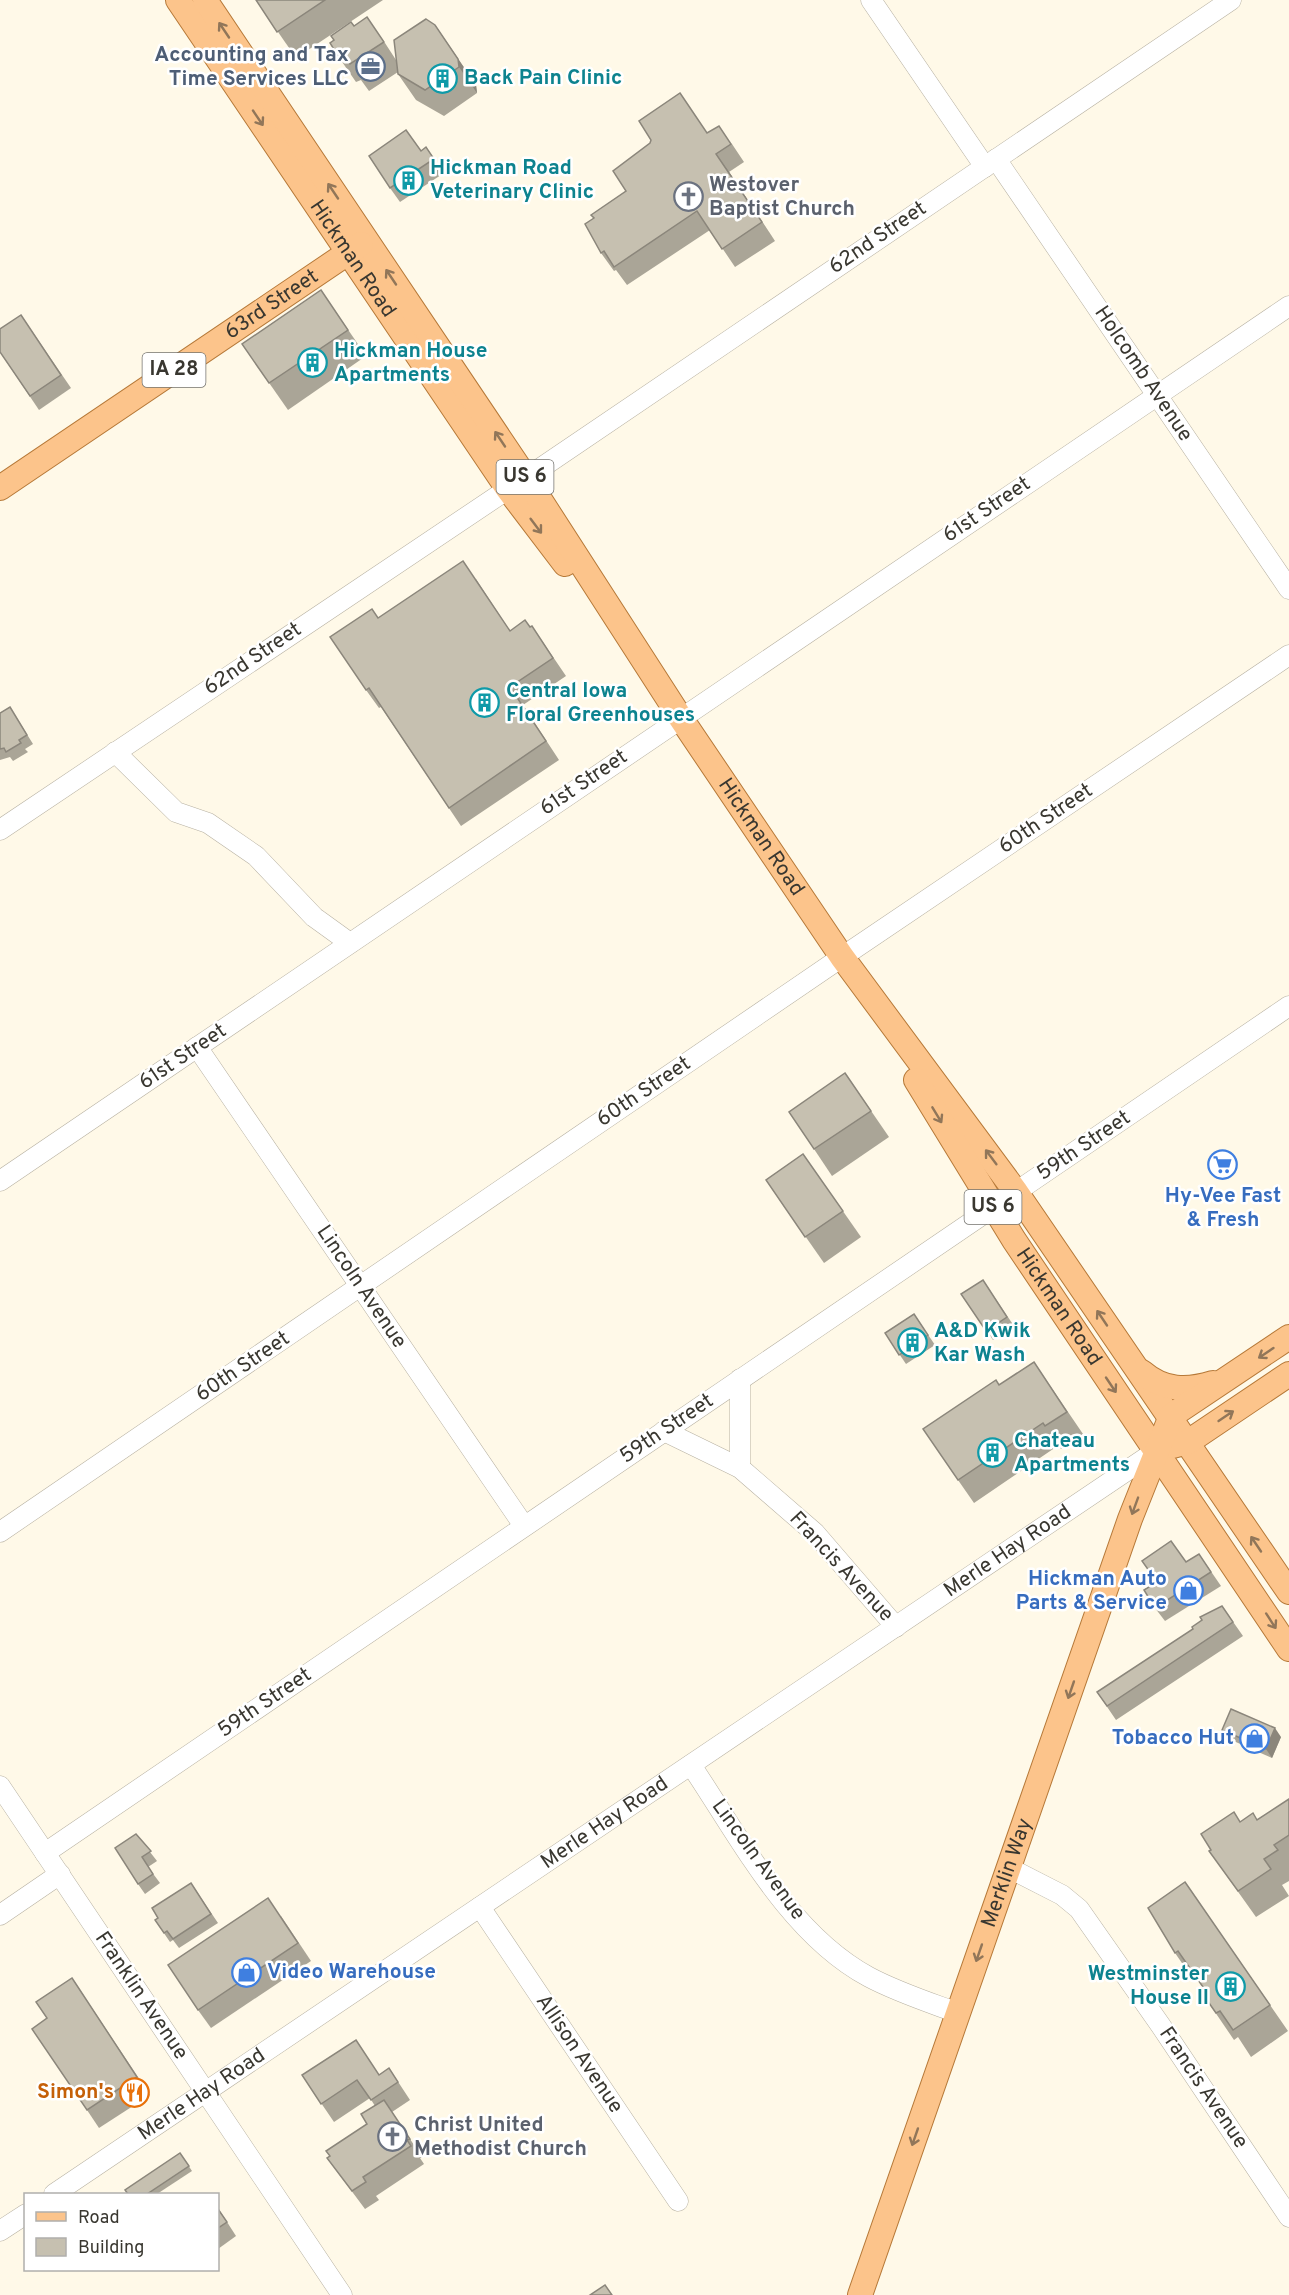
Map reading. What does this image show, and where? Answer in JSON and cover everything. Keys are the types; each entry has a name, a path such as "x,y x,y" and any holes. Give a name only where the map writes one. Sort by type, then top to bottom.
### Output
{"main road":[{"name":"Hickman Road","path":"178,0 357,246 517,484 680,717 842,957 1016,1192 1171,1416 1289,1593"},
{"name":"Hickman Road","path":"205,0 357,246"},
{"name":"63rd Street","path":"0,488 357,246"},
{"name":"Hickman Road","path":"842,957 993,1207 1289,1649"},
{"name":"US 6","path":"1135,1365 1151,1379 1179,1389 1198,1388 1242,1369 1289,1337"},
{"path":"1156,1451 1171,1416 1242,1369"},
{"name":"Merle Hay Road","path":"1156,1451 1188,1442 1289,1374"},
{"name":"Merklin Way","path":"860,2295 1156,1451"}],"street":[{"name":"Holcomb Avenue","path":"871,0 1157,395 1289,588"},
{"name":"62nd Street","path":"0,830 517,484 1231,0"},
{"name":"61st Street","path":"0,1181 680,717 1289,306"},
{"name":"60th Street","path":"0,1532 1289,655"},
{"path":"115,752 176,812 208,823 256,856 314,917 350,943"},
{"name":"59th Street","path":"45,1853 1289,1006"},
{"name":"Lincoln Avenue","path":"197,1047 524,1526"},
{"path":"740,1379 740,1468"},
{"name":"Francis Avenue","path":"664,1431 740,1468 815,1533 896,1627"},
{"name":"Merle Hay Road","path":"55,2193 1156,1451"},
{"name":"Lincoln Avenue","path":"691,1765 785,1904 822,1944 867,1976 892,1989 958,2013"},
{"name":"Franklin Avenue","path":"0,1786 342,2295"},
{"name":"Francis Avenue","path":"1009,1868 1062,1895 1078,1910 1161,2026 1289,2217"},
{"path":"0,1915 60,1874"},
{"name":"Allison Avenue","path":"480,1907 678,2201"},
{"path":"0,2231 24,2215"}],"building":[{"path":"256,0 325,0 277,32"},
{"path":"367,17 384,42 350,64 343,53 338,56 330,43 334,40 331,36 351,22 354,26"},
{"path":"426,19 435,25 458,59 459,67 425,90 398,74 394,40"},
{"name":"Westover Baptist Church","path":"680,93 707,133 719,126 731,144 716,154 762,222 722,249 697,211 614,267 604,251 601,253 585,224 594,218 591,215 626,191 613,171 650,143 651,140 639,121"},
{"path":"406,130 421,151 426,147 434,159 390,188 369,156"},
{"path":"321,290 348,330 269,383 242,344"},
{"path":"21,315 61,375 30,396 0,352 0,329"},
{"name":"Central Iowa Floral Greenhouses","path":"463,561 510,631 525,620 530,627 532,626 553,658 510,687 546,741 449,808 369,688 366,690 330,637 372,609 378,618"},
{"path":"10,707 27,735 19,740 21,743 6,752 4,748 0,749 0,713"},
{"path":"845,1073 871,1111 814,1149 789,1112"},
{"path":"803,1154 843,1211 805,1237 766,1180"},
{"path":"983,1280 1007,1317 986,1331 961,1294"},
{"path":"914,1314 928,1335 899,1355 885,1333"},
{"path":"1034,1362 1067,1412 1045,1426 1043,1423 958,1480 923,1429 996,1380 999,1385"},
{"path":"1171,1541 1186,1562 1199,1554 1211,1572 1155,1608 1144,1590 1157,1582 1142,1561"},
{"path":"1222,1606 1233,1622 1107,1706 1097,1692 1193,1629 1192,1627 1202,1620 1200,1617"},
{"path":"1231,1709 1275,1728 1266,1749 1222,1730"},
{"path":"1289,1799 1289,1835 1274,1845 1278,1850 1264,1859 1271,1869 1238,1891 1209,1851 1211,1850 1201,1834 1234,1812 1240,1822 1253,1813 1257,1820"},
{"path":"136,1834 151,1851 142,1857 153,1874 138,1884 115,1848"},
{"name":"Westminster House II","path":"1185,1882 1270,2005 1233,2030 1220,2011 1216,2013 1200,1990 1203,1987 1178,1951 1175,1953 1148,1908"},
{"path":"191,1883 211,1914 173,1939 167,1931 164,1933 155,1920 158,1918 152,1908"},
{"path":"268,1898 298,1943 198,2010 168,1965"},
{"path":"72,1978 137,2077 87,2110 32,2029 47,2018 36,2002"},
{"path":"356,2040 379,2075 389,2068 398,2082 371,2100 357,2080 321,2104 302,2075"},
{"path":"384,2100 410,2139 407,2140 411,2146 363,2177 366,2182 352,2191 327,2158 330,2156 326,2151 367,2124 361,2114"},
{"path":"180,2153 189,2166 148,2193 127,2193 125,2190"},
{"path":"219,2210 227,2222 219,2227"},
{"path":"605,2285 612,2295 590,2295"}],"place":[{"name":"Accounting and Tax Time Services LLC","path":"370,67"},
{"name":"Back Pain Clinic","path":"443,78"},
{"name":"Hickman Road Veterinary Clinic","path":"409,180"},
{"name":"Westover Baptist Church","path":"688,197"},
{"name":"Hickman House Apartments","path":"313,363"},
{"name":"Central Iowa Floral Greenhouses","path":"485,703"},
{"name":"Hy-Vee Fast & Fresh","path":"1223,1165"},
{"name":"A&D Kwik Kar Wash","path":"913,1343"},
{"name":"Chateau Apartments","path":"993,1453"},
{"name":"Hickman Auto Parts & Service","path":"1188,1591"},
{"name":"Tobacco Hut","path":"1255,1738"},
{"name":"Video Warehouse","path":"246,1972"},
{"name":"Westminster House II","path":"1230,1986"},
{"name":"Simon's","path":"135,2092"},
{"name":"Christ United Methodist Church","path":"393,2137"}]}
